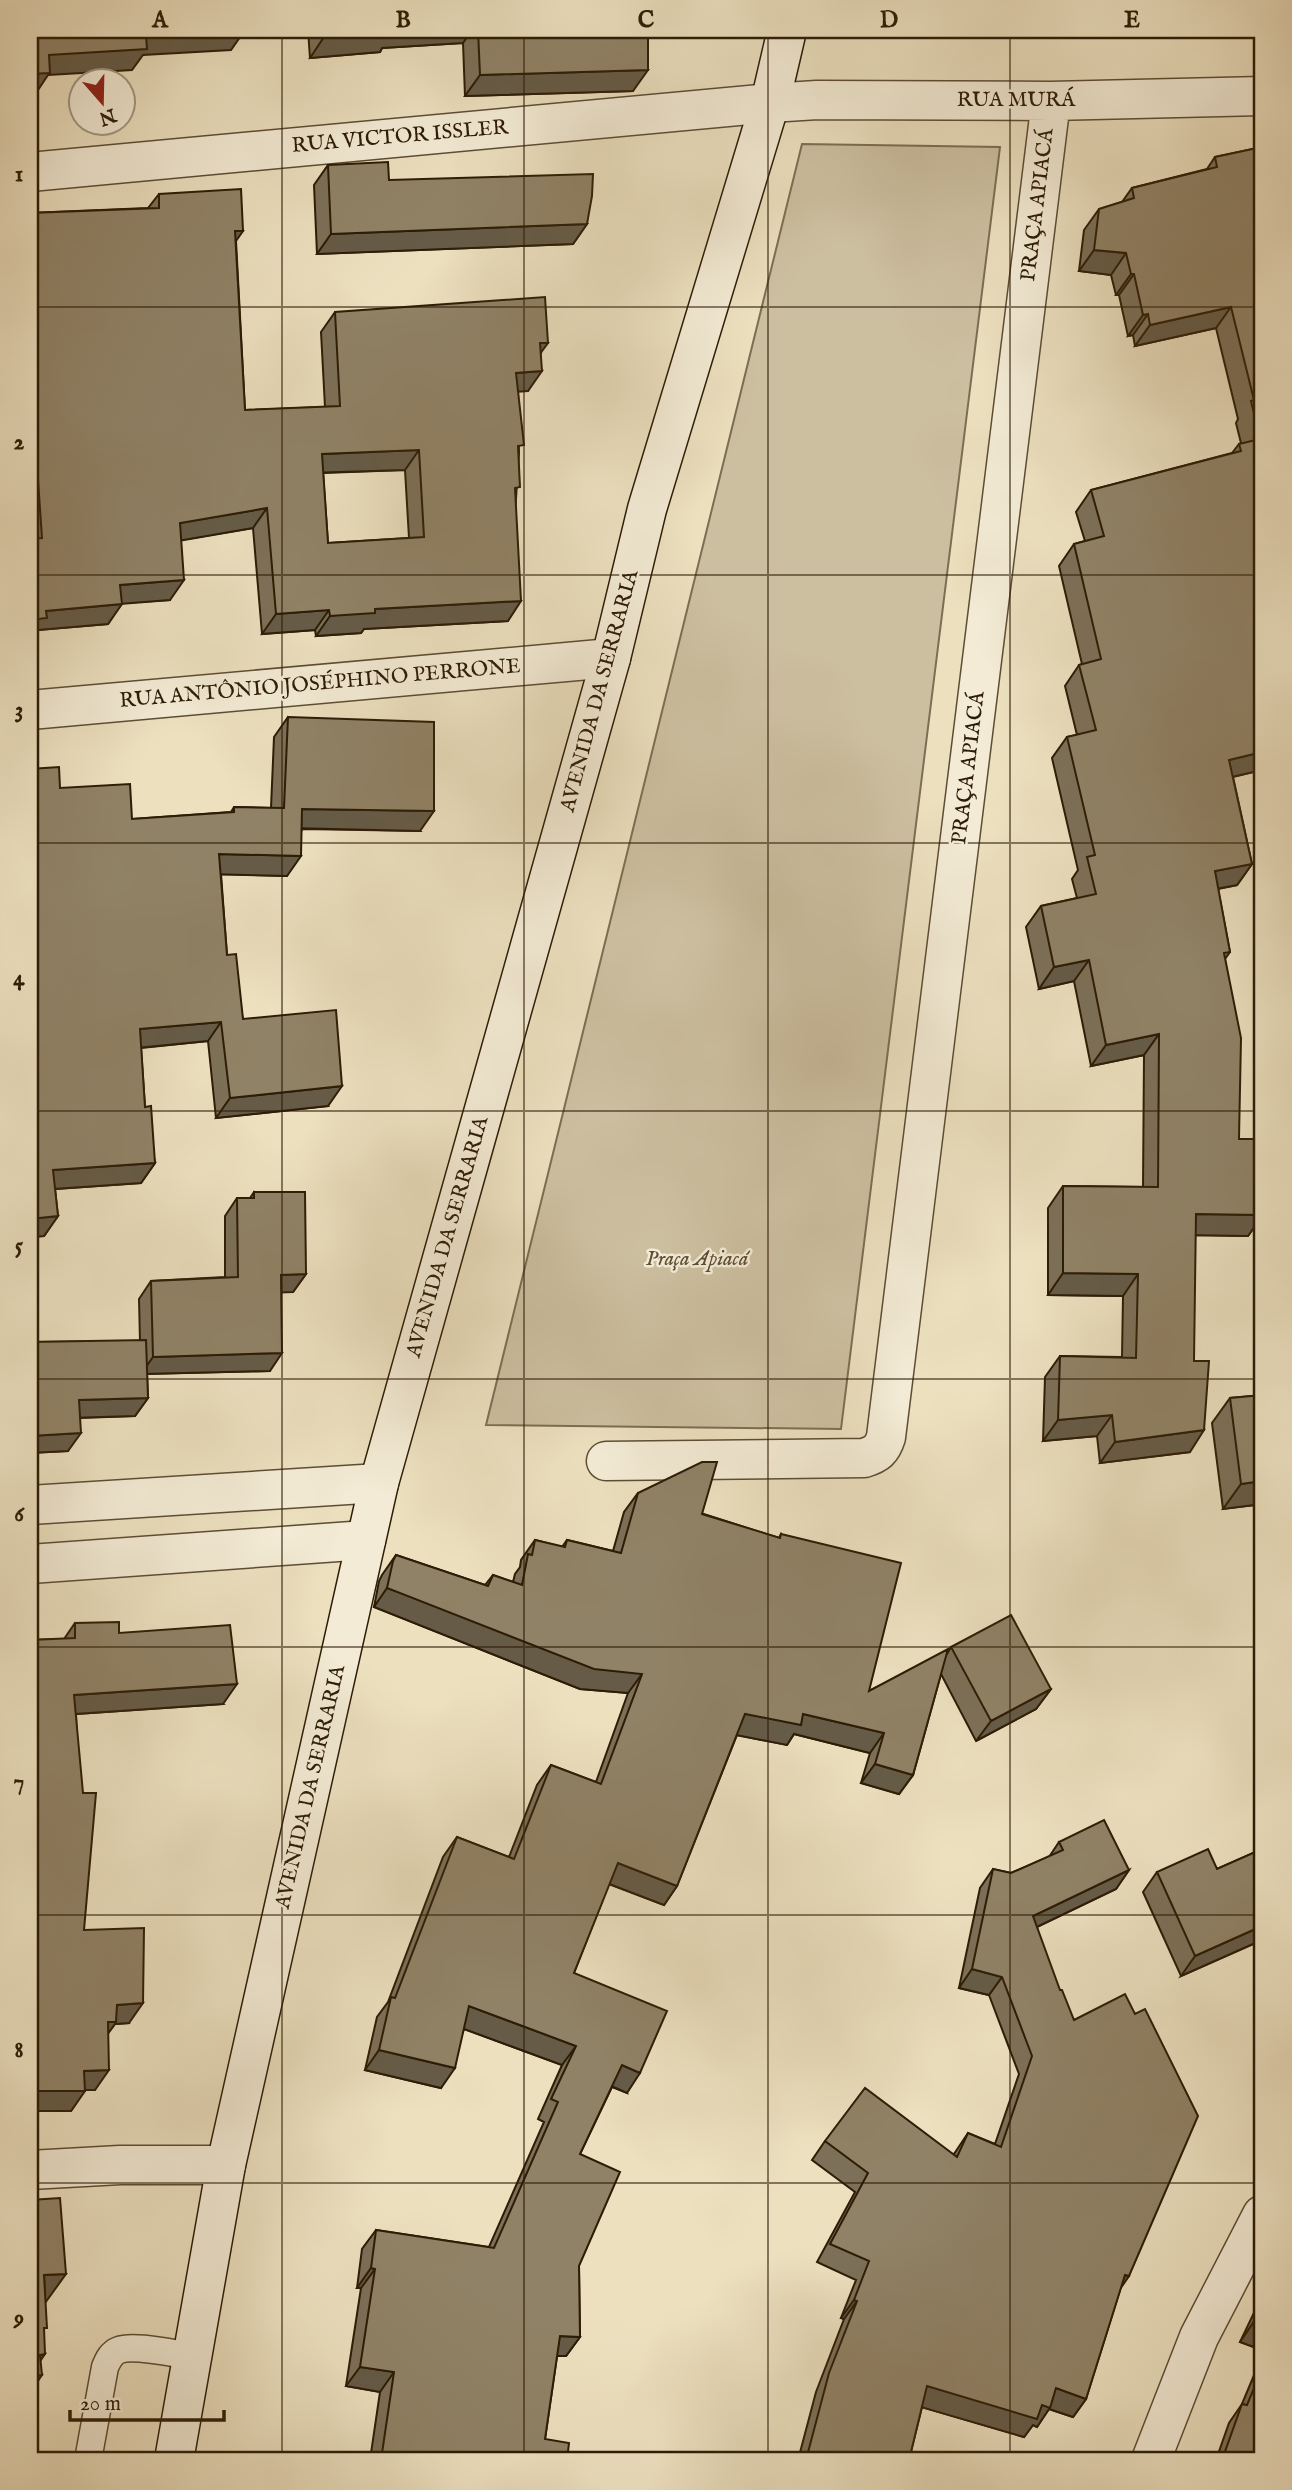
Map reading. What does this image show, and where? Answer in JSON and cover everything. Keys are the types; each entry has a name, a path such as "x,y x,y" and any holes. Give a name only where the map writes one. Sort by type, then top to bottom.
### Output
{"street":[{"name":"AVENIDA DA SERRARIA","path":"174,2460 226,2165 379,1483 611,658 647,509 770,103 787,30"},
{"name":"RUA MURÁ","path":"770,103 817,100 1051,101 1262,96"},
{"name":"PRAÇA APIACÁ","path":"606,1461 864,1458 875,1455 883,1447 1051,101"},
{"name":"RUA VICTOR ISSLER","path":"30,172 770,103"},
{"name":"RUA ANTÔNIO JOSÉPHINO PERRONE","path":"30,710 611,658"},
{"path":"30,1505 379,1483"},
{"path":"30,1564 366,1540"},
{"path":"30,2170 120,2165 226,2165"},
{"path":"1151,2460 1199,2337 1262,2215"}],"lane":[{"path":"88,2460 105,2367 110,2357 118,2350 130,2348 192,2356"}],"green space":[{"name":"Praça Apiacá","path":"802,144 1000,147 841,1429 486,1425"}],"building":[{"path":"30,30 242,30 146,35 147,49 49,55 50,73 30,74"},
{"path":"323,30 394,30 394,31 324,37"},
{"path":"478,30 648,30 648,70 480,75"},
{"path":"1262,147 1262,518 1255,520 1262,548 1262,752 1229,760 1252,864 1215,871 1230,952 1224,953 1241,1038 1239,1139 1255,1139 1254,1163 1262,1163 1262,1215 1196,1214 1194,1361 1209,1361 1204,1430 1115,1442 1112,1415 1058,1420 1060,1356 1136,1358 1138,1274 1063,1273 1063,1186 1158,1187 1159,1034 1106,1045 1089,960 1054,967 1041,906 1096,894 1087,857 1095,855 1067,737 1096,730 1079,665 1101,659 1074,544 1104,536 1091,490 1241,451 1239,444 1260,439 1251,401 1254,400 1231,307 1150,325 1148,314 1143,315 1134,274 1131,274 1126,253 1094,250 1099,209 1134,198 1132,188 1217,167 1215,157"},
{"path":"388,162 389,180 593,174 587,224 331,234 328,165"},
{"path":"241,189 243,231 235,231 245,410 340,406 335,312 545,297 548,343 540,343 542,371 516,373 524,445 518,446 520,487 515,488 521,601 375,609 375,613 330,616 329,610 276,614 267,508 180,523 184,580 120,585 122,604 46,611 47,618 30,620 30,539 42,538 36,451 30,452 30,213 159,208 159,194","holes":["419,450 424,537 328,543 322,454"]},
{"path":"288,717 434,722 434,811 302,809 301,856 219,854 227,955 236,954 243,1019 336,1010 342,1086 230,1098 221,1022 140,1029 145,1107 151,1106 155,1163 53,1170 58,1216 30,1219 30,769 59,767 60,788 130,784 132,819 234,812 234,807 284,808"},
{"path":"254,1192 305,1192 306,1274 281,1275 282,1353 153,1357 151,1281 238,1277 237,1198 254,1198"},
{"path":"146,1340 148,1398 79,1400 81,1433 30,1436 30,1342"},
{"path":"1262,1395 1262,1481 1241,1484 1230,1398"},
{"path":"702,1462 717,1462 702,1514 780,1538 781,1534 901,1563 869,1691 948,1649 913,1775 875,1764 884,1733 803,1714 801,1725 745,1714 677,1886 618,1863 574,1973 667,2011 640,2073 622,2065 580,2154 620,2172 579,2266 580,2337 560,2336 545,2439 569,2443 567,2460 381,2460 394,2372 360,2367 375,2269 371,2268 376,2230 494,2248 558,2102 551,2099 576,2046 469,2006 455,2068 379,2050 391,1997 395,1998 457,1837 514,1859 551,1765 601,1784 642,1674 594,1669 387,1588 393,1561 396,1555 488,1586 493,1575 522,1585 528,1554 532,1555 535,1540 565,1547 567,1540 621,1553 638,1493"},
{"path":"1011,1615 1051,1689 991,1721 951,1647"},
{"path":"119,1622 119,1633 230,1625 237,1684 74,1695 83,1793 96,1793 84,1930 144,1928 143,2003 117,2005 116,2022 108,2022 109,2070 84,2071 85,2091 30,2091 30,1640 75,1638 75,1623"},
{"path":"1104,1820 1129,1870 1033,1916 1074,2020 1125,1994 1135,2014 1145,2009 1198,2116 1129,2276 1125,2275 1086,2399 1056,2388 1050,2408 1042,2405 1037,2419 927,2386 909,2460 806,2460 829,2373 857,2301 854,2300 869,2261 830,2244 868,2173 825,2141 865,2088 957,2157 968,2133 1001,2147 1032,2056 1002,1977 972,1969 993,1869 1011,1873 1063,1850 1059,1842"},
{"path":"1208,1849 1217,1869 1262,1849 1262,1926 1195,1956 1157,1872"},
{"path":"60,2198 66,2274 44,2275 47,2328 44,2328 45,2354 40,2355 42,2375 30,2376 30,2200"},
{"path":"1262,2304 1262,2326 1253,2323"},
{"path":"1262,2369 1262,2460 1222,2460 1242,2404 1247,2405"}]}
